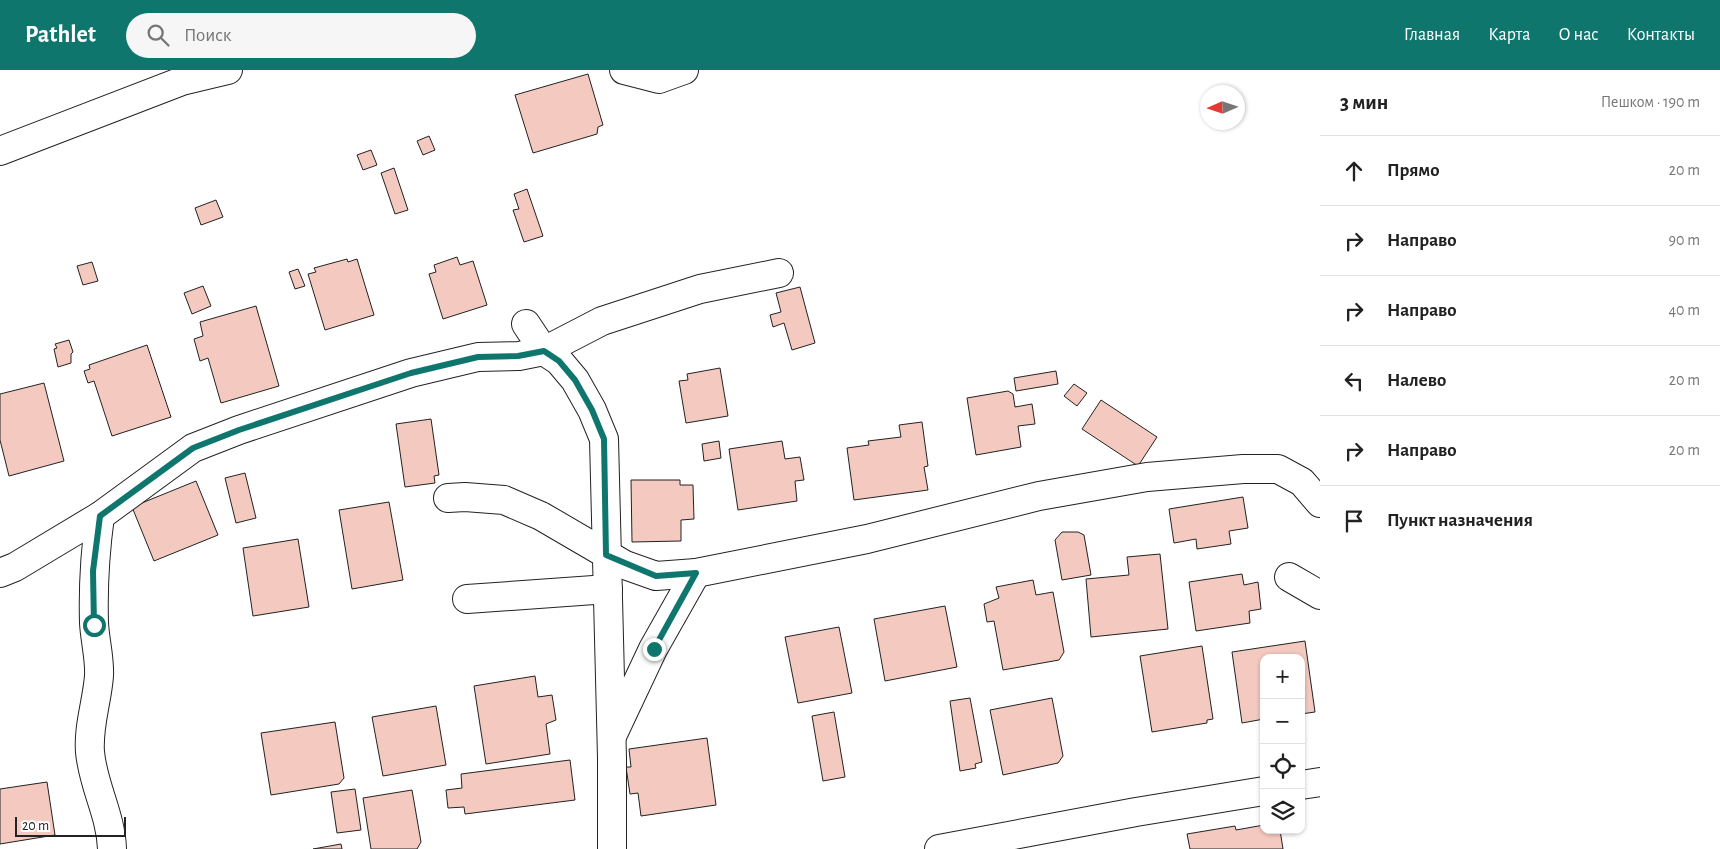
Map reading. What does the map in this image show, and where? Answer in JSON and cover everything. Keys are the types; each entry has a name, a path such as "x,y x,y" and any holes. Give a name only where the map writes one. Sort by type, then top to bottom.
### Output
{"street":[{"path":"0,151 182,81 228,70"},
{"path":"624,70 660,79 684,70"},
{"path":"0,573 16,567 100,516 193,448 239,430 411,373 478,357 518,356 544,351 602,321 700,289 779,273"},
{"path":"526,324 544,351 559,361 575,380 592,410 604,439 612,738 612,849"},
{"path":"448,498 465,497 504,500 541,516 578,536 606,555 656,576 696,573 867,539 1039,496 1147,477 1243,469 1278,469 1302,482 1320,503"},
{"path":"100,516 93,571 94,625 99,676 91,721 90,752 95,779 112,831 112,849"},
{"path":"612,738 654,649 696,573"},
{"path":"1290,577 1320,594"},
{"path":"467,599 608,589"},
{"path":"1305,784 1320,782"},
{"path":"940,849 1136,812 1260,792"}],"building":[{"path":"588,74 603,125 598,127 597,134 533,153 515,95"},
{"path":"429,136 435,150 423,155 417,141"},
{"path":"371,150 377,165 363,170 357,155"},
{"path":"394,168 408,210 395,214 381,173"},
{"path":"527,189 543,236 524,242 513,210 519,209 514,194"},
{"path":"216,200 223,217 201,225 195,208"},
{"path":"457,257 460,265 473,261 487,305 443,319 429,274 436,272 434,265"},
{"path":"347,259 348,262 357,259 374,315 325,330 308,274 316,272 314,268"},
{"path":"92,262 98,281 83,285 77,266"},
{"path":"298,269 305,286 295,289 289,272"},
{"path":"203,286 211,306 192,314 184,293"},
{"path":"800,287 815,343 792,350 784,323 773,327 770,315 781,312 776,293"},
{"path":"256,306 279,386 221,403 208,358 200,361 194,339 203,336 200,322"},
{"path":"69,340 73,352 71,354 71,363 58,367 54,349 57,348 55,344"},
{"path":"147,345 171,417 112,436 94,381 88,383 84,371 90,369 89,365"},
{"path":"720,368 728,416 686,423 679,381 688,380 687,374"},
{"path":"1056,371 1058,384 1016,391 1014,378"},
{"path":"44,383 64,461 9,476 0,440 0,394"},
{"path":"1074,384 1087,393 1077,406 1064,396"},
{"path":"1008,391 1013,394 1015,407 1032,404 1035,424 1018,426 1021,447 976,455 967,398"},
{"path":"1101,400 1157,437 1138,466 1082,429"},
{"path":"431,419 439,475 434,476 435,483 405,487 396,424"},
{"path":"922,422 928,466 924,467 928,490 854,500 847,448 869,445 868,441 901,437 899,425"},
{"path":"719,441 721,458 704,461 702,444"},
{"path":"782,441 785,459 800,457 804,480 795,481 797,501 738,510 729,449"},
{"path":"245,473 256,518 236,523 225,478"},
{"path":"631,480 680,480 680,485 693,485 694,519 681,520 681,541 632,542"},
{"path":"196,481 218,535 154,561 132,507"},
{"path":"1243,497 1248,528 1229,531 1231,544 1197,549 1196,539 1174,543 1169,509"},
{"path":"389,502 403,580 352,589 339,510"},
{"path":"1062,532 1078,532 1084,535 1091,575 1062,580 1055,540"},
{"path":"298,539 309,607 253,616 243,548"},
{"path":"1160,554 1168,629 1091,637 1086,579 1129,575 1127,557"},
{"path":"1242,574 1244,585 1258,582 1261,609 1249,611 1250,623 1196,631 1189,582"},
{"path":"1033,580 1036,595 1053,592 1064,652 1059,660 1003,670 994,621 987,622 984,604 999,598 996,587"},
{"path":"945,606 957,667 885,681 874,619"},
{"path":"839,627 852,693 798,703 785,637"},
{"path":"1305,641 1315,712 1305,713 1305,654 1260,654 1260,720 1242,723 1232,652"},
{"path":"1202,646 1213,719 1207,720 1207,723 1152,732 1140,656"},
{"path":"535,676 538,697 552,695 556,720 546,724 550,754 486,764 474,686"},
{"path":"970,698 982,762 975,764 976,768 960,771 950,701"},
{"path":"1052,698 1063,756 1058,763 1003,775 990,710"},
{"path":"436,706 446,765 383,776 372,717"},
{"path":"834,712 845,777 823,781 812,716"},
{"path":"335,722 344,778 339,784 271,795 261,733"},
{"path":"707,738 716,805 641,816 638,793 630,794 626,767 631,767 629,749"},
{"path":"570,760 575,800 465,814 464,807 448,808 446,790 462,788 461,774"},
{"path":"47,782 55,835 0,844 0,789"},
{"path":"355,789 361,830 337,833 331,792"},
{"path":"412,790 421,842 417,849 371,849 363,798"},
{"path":"1235,826 1236,830 1260,826 1260,834 1281,834 1283,849 1190,849 1187,834"},
{"path":"341,844 342,849 313,849"}],"route":[{"path":"94,625 93,571 100,516 193,448 239,430 348,396 411,373 478,357 518,356 544,351 559,361 575,380 592,410 604,439 606,555 625,565 656,576 696,573 654,649"}]}
